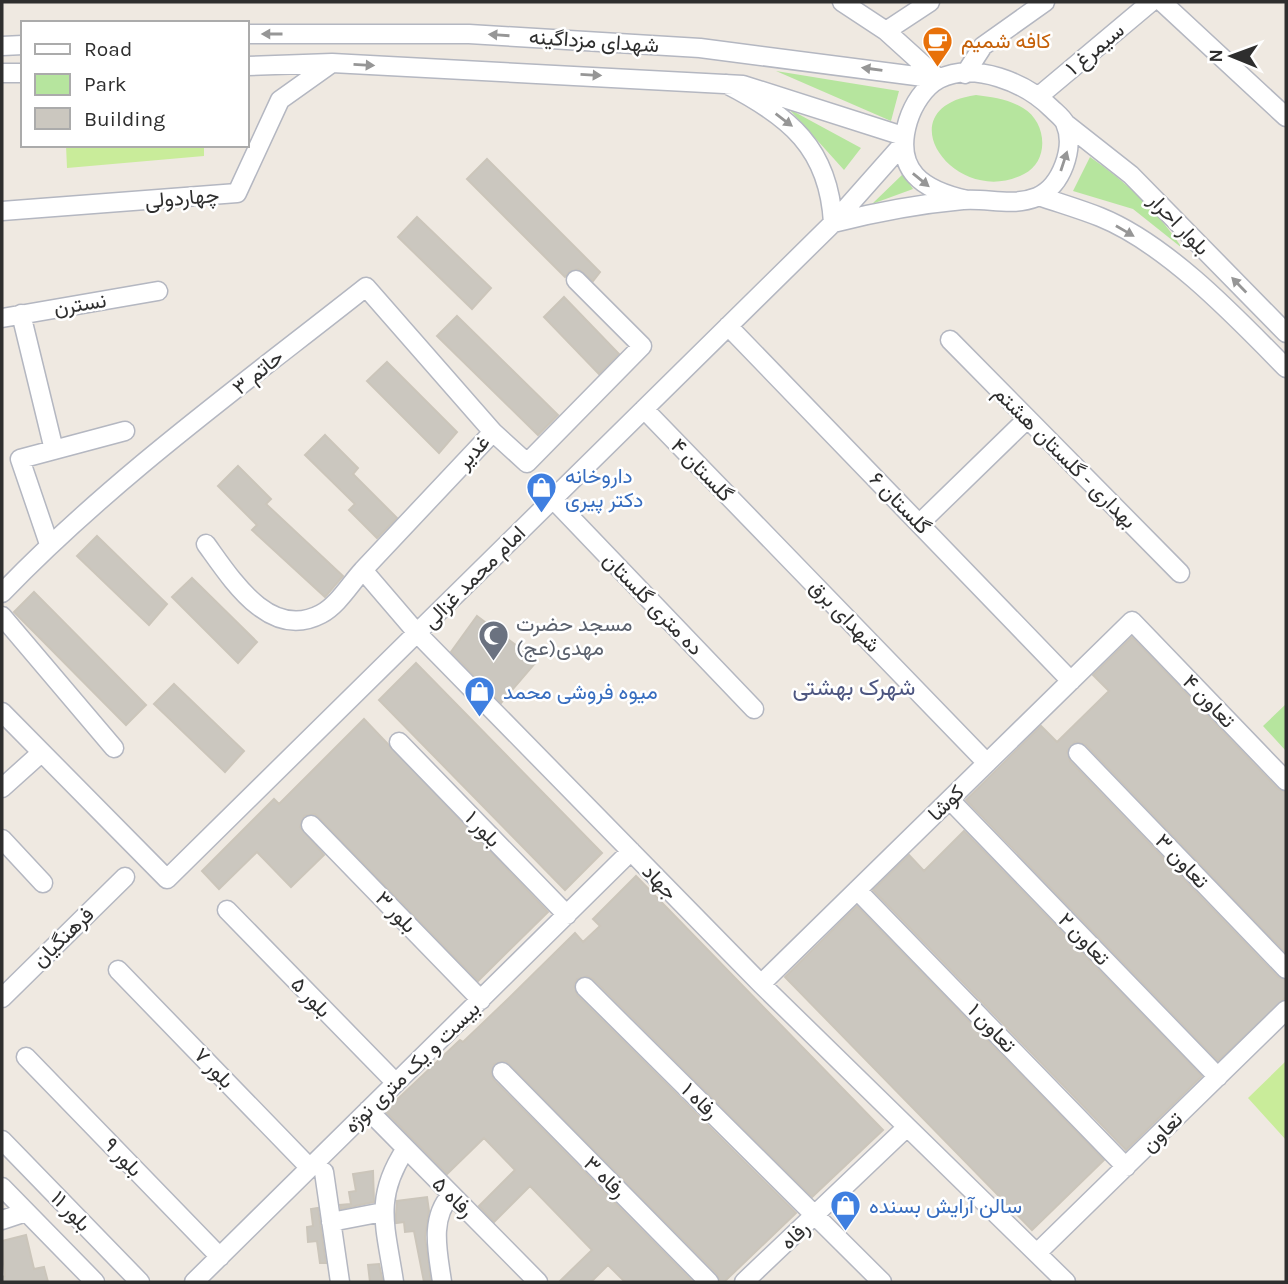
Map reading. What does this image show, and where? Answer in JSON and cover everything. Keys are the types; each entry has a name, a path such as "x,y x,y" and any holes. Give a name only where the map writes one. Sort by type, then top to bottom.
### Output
{"street":[{"path":"842,2 886,31 939,79"},
{"path":"886,31 930,2"},
{"path":"965,74 983,46 1045,2"},
{"name":"سیمرغ ۱","path":"1039,96 1151,2"},
{"path":"1161,2 1286,117"},
{"name":"شهدای مزداگینه","path":"248,34 470,34 686,47 939,79"},
{"path":"2,46 21,45"},
{"name":"شهدای مزداگینه","path":"248,66 332,63 726,84 768,92 903,140"},
{"name":"چهاردولی","path":"2,211 237,193 280,100 332,63"},
{"path":"2,73 21,73"},
{"path":"965,74 1016,82 1039,96 1065,123 1067,160 1053,184 1039,196 997,203 967,200 945,195 912,173 903,140 919,97 939,79 965,74"},
{"path":"726,84 757,100 805,140 825,172 833,223 880,211 967,200"},
{"name":"بلوار احرار","path":"1065,123 1131,175 1286,334"},
{"name":"امام محمد غزالی","path":"2,712 167,879 833,223 903,140"},
{"name":"بلوار احرار","path":"1039,196 1102,218 1151,246 1231,311 1286,368"},
{"path":"493,432 527,463 642,346 576,280"},
{"name":"حاتم ۳","path":"49,544 138,468 366,287 378,299"},
{"name":"نسترن","path":"2,317 158,291"},
{"name":"غدیر","path":"206,544 238,588 274,617 298,622 322,613 493,432 378,299"},
{"path":"20,314 54,450"},
{"name":"گلستان ۶","path":"728,326 1071,681"},
{"name":"بهداری - گلستان هشتم","path":"950,340 1180,573"},
{"name":"گلستان ۴","path":"644,409 761,530"},
{"path":"920,523 1027,419"},
{"path":"2,593 49,544 20,459 125,431"},
{"name":"ده متری گلستان","path":"553,499 754,709"},
{"name":"شهدای برق","path":"761,530 988,763"},
{"path":"363,570 417,633"},
{"path":"2,616 114,748"},
{"name":"کوشا","path":"761,984 1132,621"},
{"name":"تعاون ۴","path":"1132,621 1286,781"},
{"name":"جهاد","path":"417,633 761,984 1066,1282"},
{"name":"بلور ۱","path":"399,742 567,915"},
{"path":"2,788 41,753"},
{"name":"تعاون ۳","path":"1077,753 1286,969"},
{"name":"تعاون ۲","path":"950,800 1218,1077"},
{"name":"بلور ۳","path":"311,825 481,1000"},
{"path":"2,839 43,883"},
{"name":"بیست و یک متری نوژه","path":"199,1281 220,1257 317,1169 368,1110 631,851"},
{"name":"فرهنگیان","path":"2,998 125,877"},
{"name":"تعاون ۱","path":"857,890 1126,1167"},
{"name":"بلور ۵","path":"227,910 396,1083"},
{"name":"بلور ۷","path":"118,970 317,1169"},
{"name":"رفاه ۱","path":"585,987 882,1282"},
{"name":"تعاون","path":"1037,1253 1286,1010"},
{"name":"بلور ۹","path":"26,1057 220,1257"},
{"name":"رفاه ۳","path":"502,1072 709,1282"},
{"name":"رفاه ۵","path":"368,1110 538,1282"},
{"name":"رفاه","path":"744,1282 906,1128"},
{"name":"بلور ۱۱","path":"2,1140 140,1282"},
{"path":"394,1282 383,1212 385,1189 391,1170 405,1150"},
{"path":"317,1169 331,1222 340,1282"},
{"path":"2,1187 94,1282"},
{"path":"442,1282 437,1220 442,1205 451,1195"},
{"path":"2,1220 26,1212"},
{"path":"331,1222 383,1212"}],"green space":[{"path":"776,71 899,91 891,121"},
{"path":"976,95 1017,105 1031,114 1037,122 1041,132 1041,151 1038,160 1024,174 998,181 974,179 954,168 939,153 932,135 935,118 949,104"},
{"path":"789,109 861,148 844,170"},
{"path":"66,147 204,147 204,156 67,168"},
{"path":"1090,157 1140,198 1163,222 1182,248 1133,209 1073,191"},
{"path":"903,174 913,189 872,204 873,203"},
{"path":"1286,704 1286,751 1263,726"},
{"path":"1286,1061 1286,1140 1248,1098"}],"building":[{"path":"487,159 600,272 593,281 578,269 569,272 565,277 467,179"},
{"path":"417,217 491,288 472,309 398,237"},
{"path":"564,297 619,354 599,374 544,317"},
{"path":"457,316 558,415 538,435 437,336"},
{"path":"387,362 457,432 439,453 367,381"},
{"path":"325,435 358,468 353,474 397,518 377,538 349,510 355,504 305,455"},
{"path":"238,466 271,499 266,504 343,576 325,597 252,530 257,525 218,486"},
{"path":"97,536 167,604 149,625 77,556"},
{"path":"192,578 257,642 238,663 172,597"},
{"path":"34,592 146,705 126,725 14,612"},
{"path":"477,616 537,661 501,703 451,652"},
{"path":"1132,637 1278,789 1286,792 1286,953 1086,745 1075,742 1067,751 1070,761 1278,977 1286,980 1286,997 1218,1061 966,800 1041,726 1057,742 1109,691 1093,675"},
{"path":"416,663 602,853 565,890 379,700"},
{"path":"174,684 244,751 225,772 154,704"},
{"path":"364,719 548,912 478,981 315,814 304,816 300,827 324,855 291,887 257,852 219,889 202,871 274,799 279,804"},
{"path":"964,831 1202,1076 1126,1150 873,890 909,855 924,871"},
{"path":"636,876 883,1130 812,1197 593,979 587,976 577,979 574,985 577,995 796,1213 724,1282 720,1282 717,1274 506,1061 494,1064 491,1074 494,1080 693,1282 625,1282 608,1265 591,1282 559,1282 592,1250 530,1186 494,1222 479,1206 515,1170 484,1138 447,1174 385,1111 460,1040 463,1042 575,933 583,942 600,926 593,919"},
{"path":"857,906 1104,1160 1032,1230 785,977"},
{"path":"373,1171 374,1202 341,1209 340,1205 351,1204 349,1192 356,1191 353,1174"},
{"path":"427,1197 429,1211 425,1237 431,1282 424,1282 414,1231 405,1232 404,1222 396,1223 397,1201"},
{"path":"318,1208 326,1263 320,1263 317,1241 308,1242 307,1227 313,1226 311,1209"},
{"path":"26,1235 34,1269 44,1267 48,1282 2,1282 2,1277 5,1276 2,1241"},
{"path":"379,1264 383,1282 370,1282 368,1265"}],"place":[{"name":"کافه شمیم","path":"938,68"},
{"name":"داروخانه دکتر پیری","path":"542,515"},
{"name":"مسجد حضرت مهدی(عج)","path":"493,663"},
{"name":"میوه فروشی محمد","path":"480,719"},
{"name":"سالن آرایش بسنده","path":"846,1233"}],"district":[{"name":"شهرک بهشتی","path":"854,687"}]}
